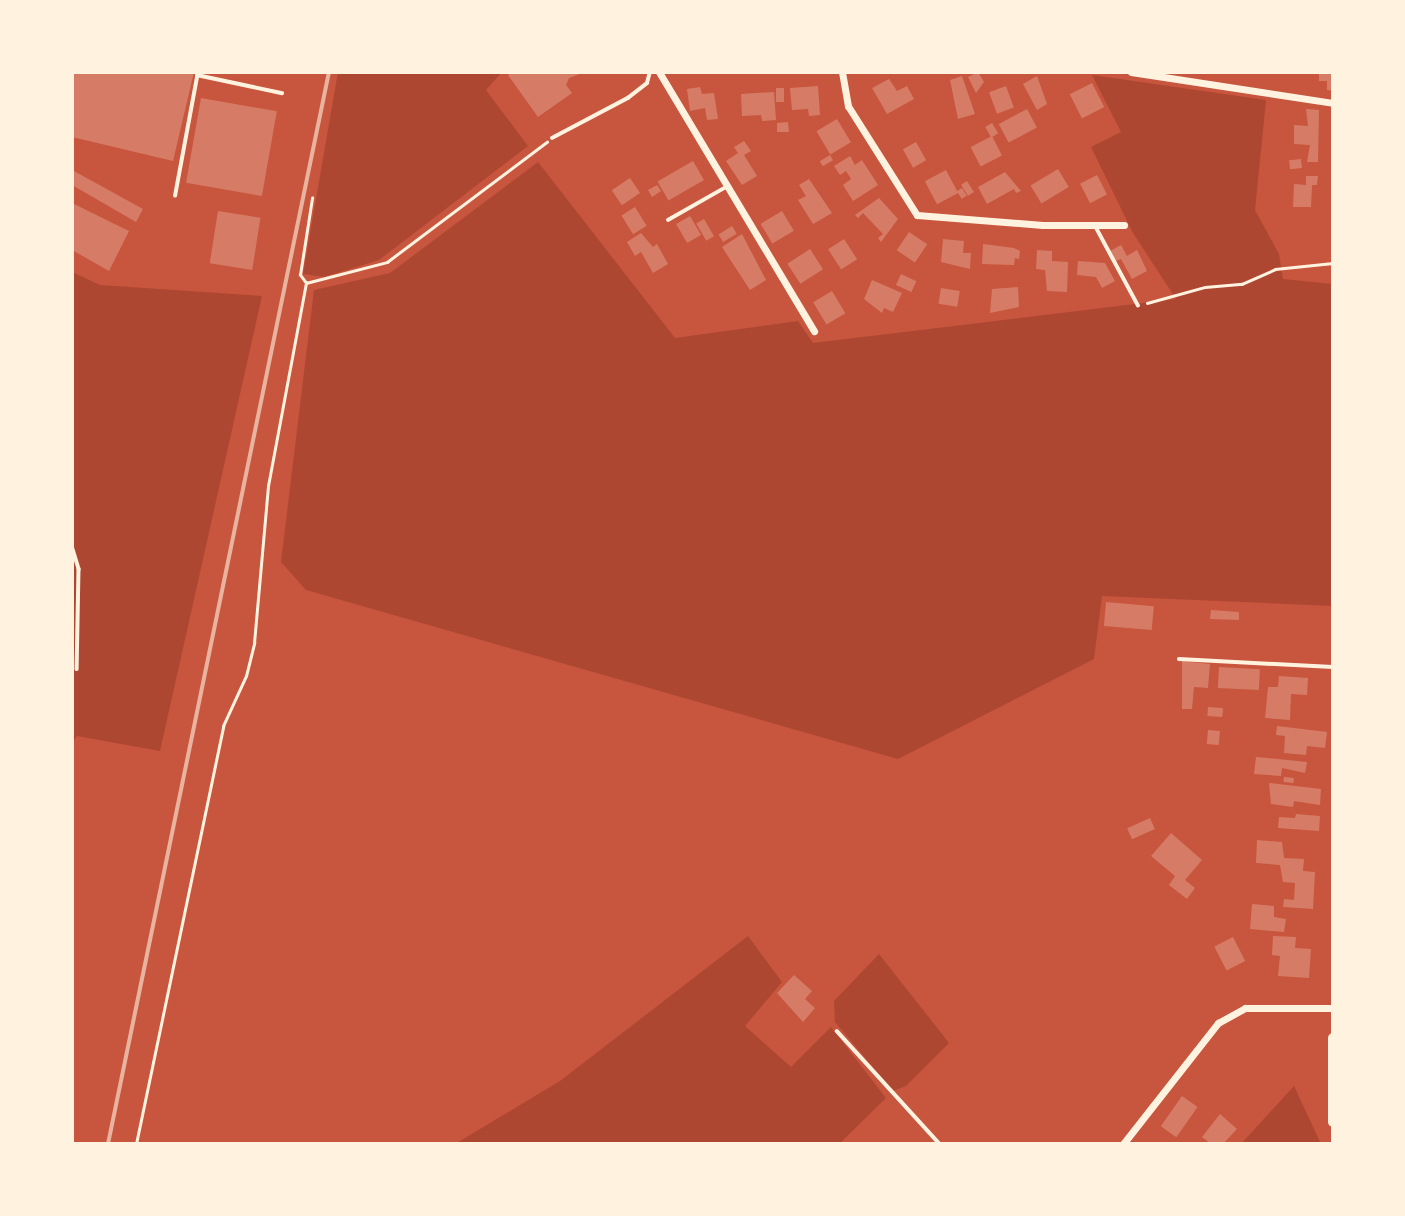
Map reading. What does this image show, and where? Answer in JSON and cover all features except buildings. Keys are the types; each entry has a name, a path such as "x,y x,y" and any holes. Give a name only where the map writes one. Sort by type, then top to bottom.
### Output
{"main road":[{"path":"1333,1038 1333,1122"}],"street":[{"path":"659,72 814,331"},
{"path":"842,72 848,106 917,215 1124,225"},
{"path":"1131,72 1333,103"},
{"path":"1123,1144 1219,1023 1245,1008 1333,1008"}],"lane":[{"path":"552,138 628,97 647,83 650,72"},
{"path":"175,196 198,73 282,93"},
{"path":"668,220 726,187"},
{"path":"1095,225 1138,305"},
{"path":"72,546 79,569 76,669"},
{"path":"1179,659 1333,667"},
{"path":"837,1031 940,1144"}],"path":[{"path":"306,283 387,262 552,138"},
{"path":"136,1144 223,726 246,676 254,643 268,485 306,283 300,275 312,198"},
{"path":"1138,305 1205,287 1242,284 1275,269 1333,263"}],"shaded area":[{"path":"338,72 502,72 486,90 528,146 379,260 324,277 303,274"},
{"path":"1092,75 1266,100 1255,210 1279,254 1283,279 1333,284 1333,606 1102,596 1094,659 898,759 306,590 281,562 314,290 390,273 538,162 675,338 798,321 813,343 1176,299 1133,233 1091,147 1121,132"},
{"path":"72,272 100,285 262,296 160,751 77,736 72,743"},
{"path":"748,936 782,982 745,1026 791,1067 831,1027 886,1098 839,1144 455,1144 560,1081"},
{"path":"879,954 949,1043 906,1086 893,1091 835,1022 834,1001"},
{"path":"1294,1086 1321,1144 1241,1144"}],"railway":[{"path":"108,1144 329,72"}]}
